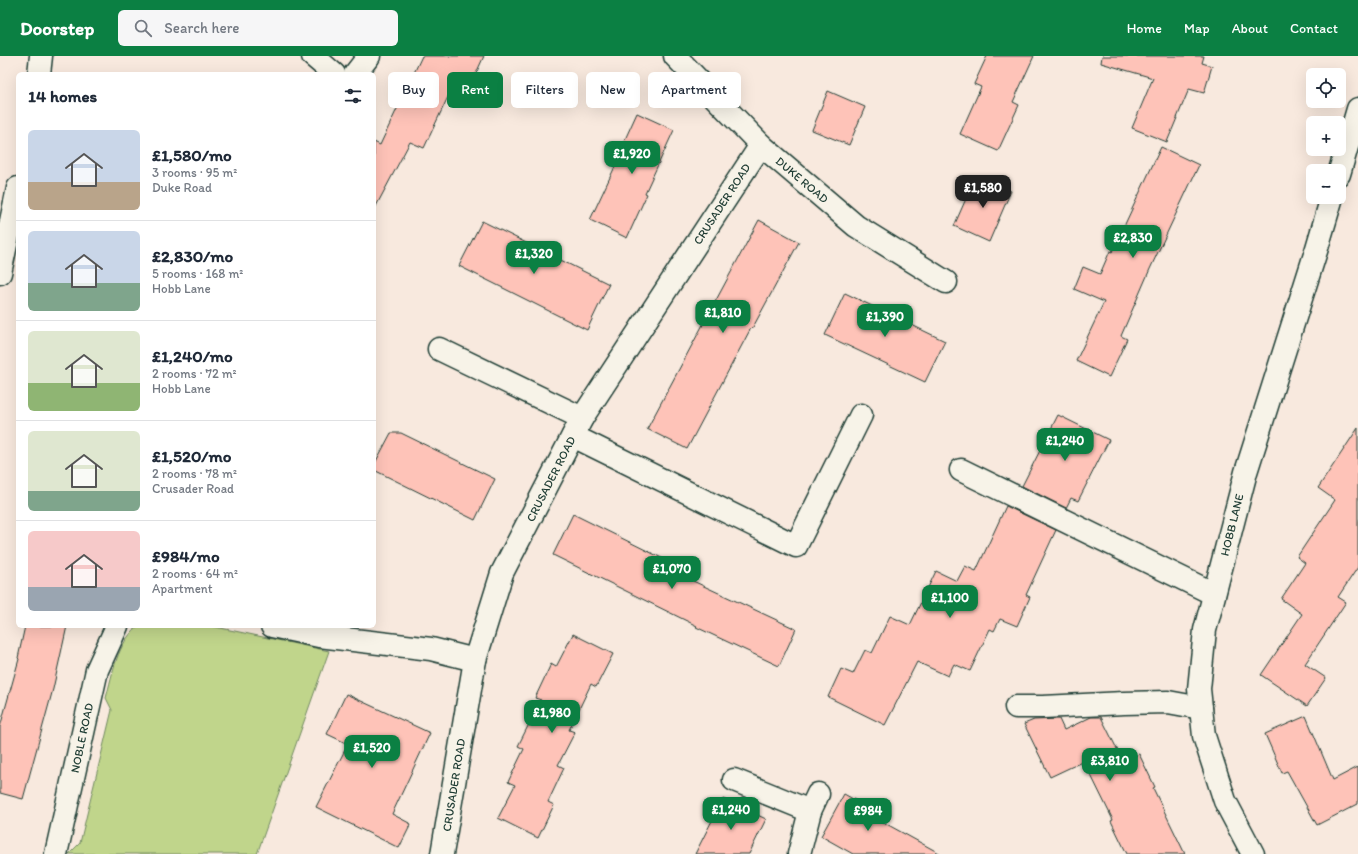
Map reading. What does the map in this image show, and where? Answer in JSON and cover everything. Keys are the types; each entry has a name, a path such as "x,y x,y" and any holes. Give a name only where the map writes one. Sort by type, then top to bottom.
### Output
{"street":[{"path":"38,72 41,56"},
{"path":"313,56 332,72"},
{"path":"357,72 369,56"},
{"name":"DUKE ROAD","path":"675,56 761,146 856,226 946,282"},
{"path":"1342,164 1358,108"},
{"name":"CRUSADER ROAD","path":"442,854 474,660 502,573 578,427 761,146"},
{"path":"0,273 16,197"},
{"name":"HOBB LANE","path":"1253,854 1225,801 1204,736 1199,689 1205,630 1246,472 1318,248 1330,204"},
{"path":"439,349 796,546 861,415"},
{"path":"961,470 1214,594"},
{"name":"NOBLE ROAD","path":"56,854 97,670 116,628"},
{"path":"281,628 319,636 431,649 474,660"},
{"path":"1016,707 1168,702 1201,708"},
{"path":"734,780 814,803 800,854"}],"green space":[{"path":"136,628 220,628 329,651 257,854 69,854 80,843 112,710 106,698 120,650"}],"building":[{"path":"422,56 484,56 477,72 447,72 447,99 424,148 410,142 376,206 376,143 380,145 397,108 439,108 439,72 414,72"},
{"path":"987,56 1034,56 1013,102 1019,105 998,151 960,134 981,87 974,84"},
{"path":"1102,56 1204,56 1202,63 1212,66 1204,93 1189,89 1167,142 1132,128 1153,78 1101,63"},
{"path":"828,91 865,107 849,145 812,130"},
{"path":"637,113 674,130 645,193 647,194 627,238 590,220 619,158 617,157"},
{"path":"1161,147 1199,165 1150,269 1121,336 1127,339 1109,377 1076,361 1104,302 1074,289 1083,267 1100,274 1110,251 1112,252"},
{"path":"976,176 1011,191 989,242 954,226"},
{"path":"759,220 799,242 752,329 751,328 687,449 647,429"},
{"path":"482,221 609,284 587,330 459,266"},
{"path":"845,293 945,341 925,382 825,335"},
{"path":"1058,415 1109,440 1078,501 1071,498 1066,508 1022,486"},
{"path":"1358,428 1358,567 1338,597 1346,602 1305,664 1326,678 1307,706 1261,675 1302,614 1281,599 1305,563 1297,557 1335,500 1318,488"},
{"path":"391,433 401,433 495,479 475,520 376,471 376,461"},
{"path":"1006,506 1056,530 1026,595 1030,597 1017,626 1000,619 994,631 990,629 970,671 954,664 948,676 917,662 885,725 828,697 841,669 853,674 865,650 872,653 890,616 910,625 936,571 957,581 965,566 976,571"},
{"path":"573,514 696,575 693,581 796,629 779,666 696,627 697,626 553,555"},
{"path":"25,628 67,628 53,689 23,799 0,793 0,727 19,659"},
{"path":"573,634 613,654 596,687 591,684 569,730 575,732 558,765 564,768 548,802 554,805 538,838 498,818 515,785 508,782 524,749 518,746 541,700 535,698 551,664 556,667"},
{"path":"346,694 430,733 392,814 411,824 399,848 316,807 348,744 327,734"},
{"path":"1306,716 1333,780 1358,767 1358,804 1317,825 1287,771 1282,773 1265,734"},
{"path":"1091,717 1101,717 1123,761 1139,754 1155,787 1153,788 1185,854 1127,854 1111,821 1113,820 1084,761 1050,777 1024,724 1034,720 1059,719 1064,730"},
{"path":"844,794 884,816 881,821 941,854 853,854 821,836"},
{"path":"723,799 766,819 749,854 695,854"}]}
